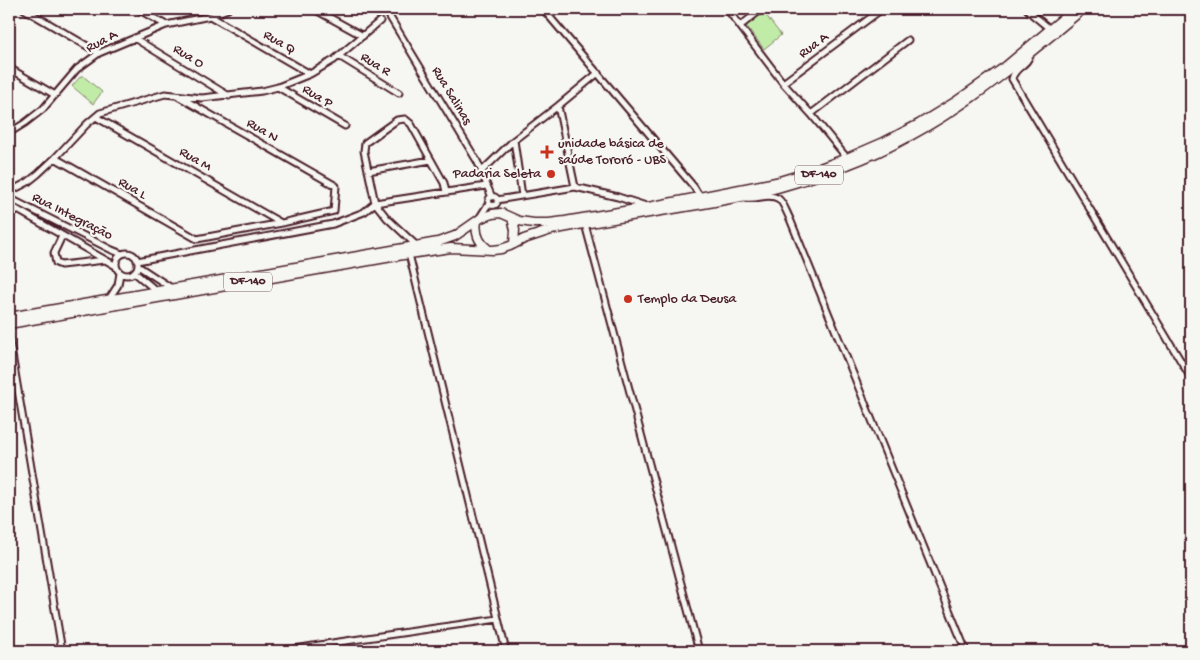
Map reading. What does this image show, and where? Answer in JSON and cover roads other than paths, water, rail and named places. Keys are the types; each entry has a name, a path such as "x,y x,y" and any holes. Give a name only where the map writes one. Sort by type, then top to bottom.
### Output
{"main road":[{"name":"DF-140","path":"9,318 438,242 455,236 484,216 492,214 505,215 534,223 549,223 648,207 776,182 847,158 919,124 955,102 1006,66 1074,9"},
{"name":"DF-140","path":"9,324 409,254 451,248 501,249 524,238 544,232 742,196 812,178 849,165 886,148 959,107 1030,54 1083,9"},
{"path":"512,218 516,230 514,244"},
{"path":"478,221 476,229 478,237 489,250"}],"street":[{"path":"24,9 99,54"},
{"path":"138,9 166,25"},
{"name":"Rua A","path":"9,133 26,123 43,109 77,69 99,54 166,25 210,16 228,9"},
{"path":"314,9 363,36"},
{"name":"Rua Salinas","path":"385,9 482,171 490,200"},
{"path":"544,9 694,187 700,197"},
{"path":"727,9 783,82 847,158"},
{"path":"740,26 762,9"},
{"name":"Rua A","path":"783,82 882,9"},
{"path":"1027,9 1050,29"},
{"name":"Rua Q","path":"210,16 310,74"},
{"path":"10,202 12,195 10,190 28,182 100,113 165,94 202,98 230,96 278,87 310,74 334,60 380,21"},
{"name":"Rua O","path":"134,38 230,96"},
{"path":"811,114 908,40"},
{"path":"1030,54 1030,58 1015,71 1012,79 1191,378"},
{"name":"Rua R","path":"339,56 399,93"},
{"path":"9,68 55,95"},
{"path":"482,171 514,140 598,73"},
{"name":"Rua P","path":"278,87 345,126"},
{"name":"Rua N","path":"176,95 336,186 334,211 282,223"},
{"path":"558,106 575,187"},
{"name":"Rua M","path":"96,117 282,223"},
{"path":"417,246 387,218 375,203 364,151 365,143 397,120 405,119 411,124 444,183 446,192"},
{"path":"514,140 522,196"},
{"name":"Rua L","path":"55,158 197,239 282,223"},
{"path":"368,171 431,160"},
{"path":"138,264 333,224 364,212 375,203 486,186"},
{"path":"497,202 575,187 618,197 648,207"},
{"path":"742,196 746,199 769,195 775,196 781,202 790,219 966,651"},
{"path":"478,221 490,200 495,197 505,215"},
{"name":"Rua Integração","path":"10,202 62,236 116,266"},
{"name":"Rua Integração","path":"10,202 122,254"},
{"path":"585,224 699,651"},
{"path":"62,236 54,253 56,263 61,265 105,260"},
{"path":"85,248 90,239"},
{"path":"107,301 116,290 119,281 120,273 116,266 117,259 122,254 130,253 136,258 138,264 173,289"},
{"path":"409,254 506,651"},
{"path":"120,273 128,275 134,272 138,264"},
{"path":"134,272 156,292"},
{"path":"9,337 62,651"},
{"path":"282,651 332,642 498,620"},
{"path":"329,651 332,642"}],"place":[{"name":"unidade básica de saúde Tororó - UBS","path":"547,152"},
{"name":"Padaria Seleta","path":"551,174"},
{"name":"Templo da Deusa","path":"628,299"}]}
